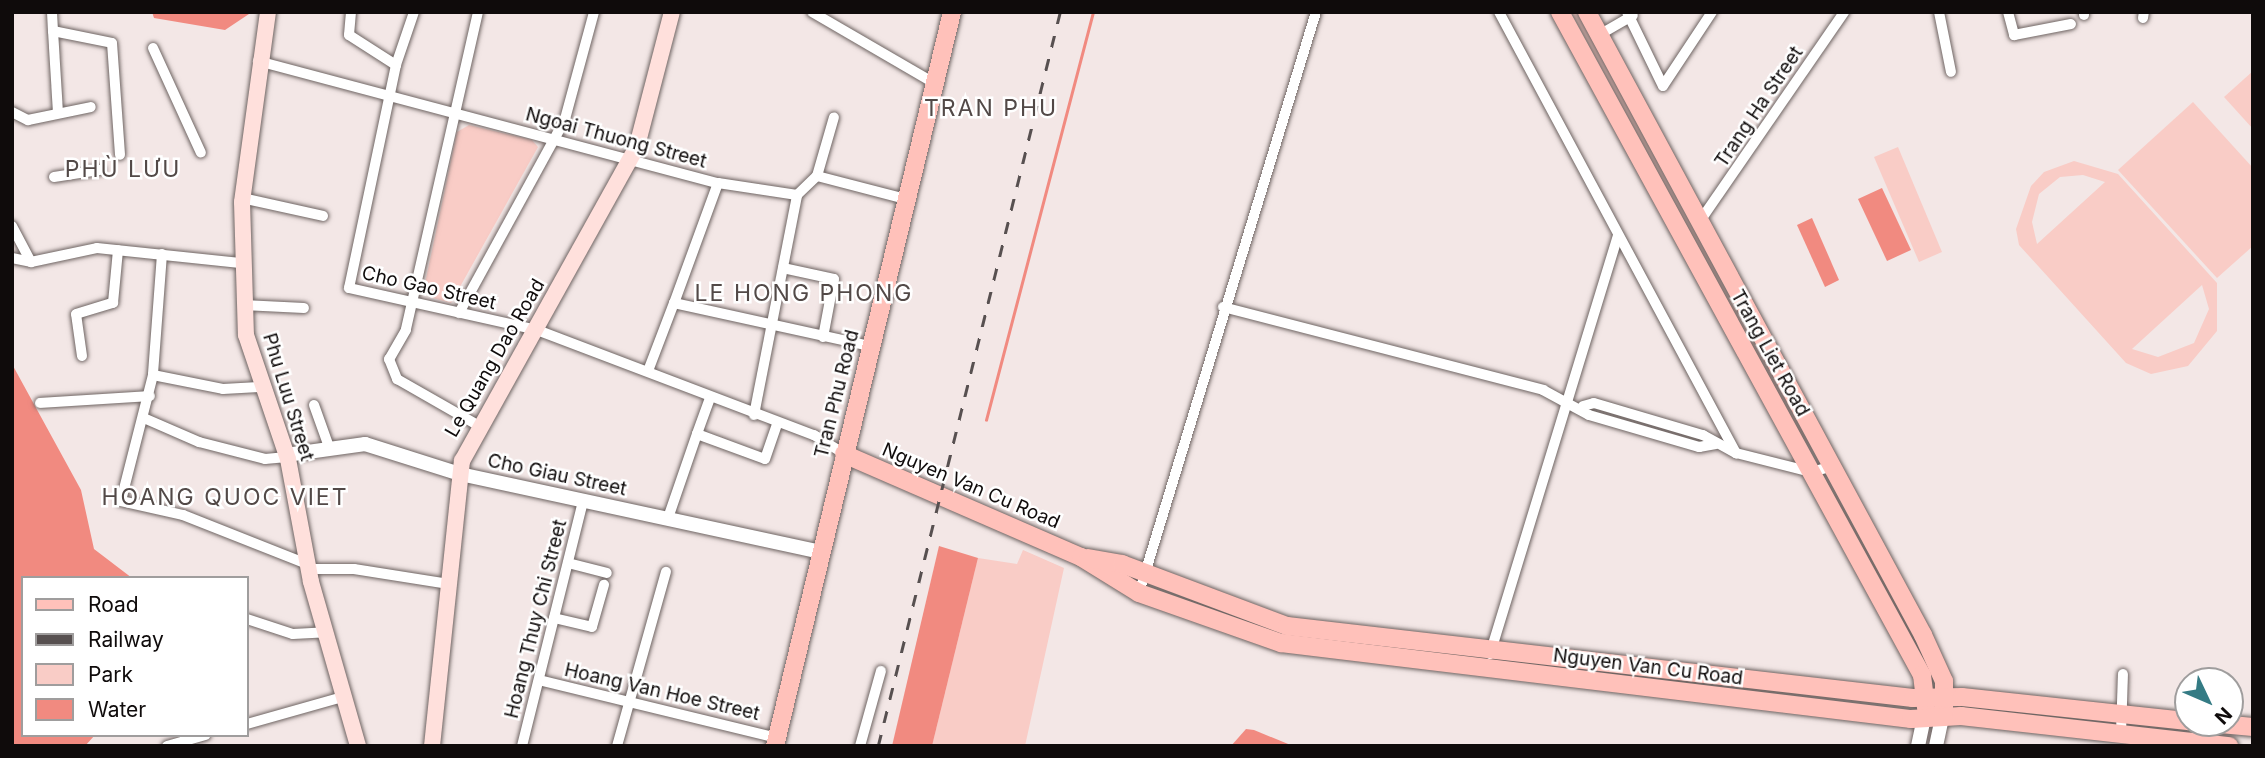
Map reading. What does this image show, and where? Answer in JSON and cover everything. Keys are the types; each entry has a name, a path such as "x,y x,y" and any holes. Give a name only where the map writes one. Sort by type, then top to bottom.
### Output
{"main road":[{"name":"Phu Luu Street","path":"268,12 258,61 242,198 240,263 243,305 259,387 286,456 308,566 358,746"},
{"name":"Le Quang Dao Road","path":"432,746 460,474 479,426 537,330 631,158 672,12"},
{"name":"Tran Phu Road","path":"776,742 952,12"},
{"name":"Trang Liet Road","path":"1560,12 1937,699"},
{"name":"Trang Liet Road","path":"1587,12 1928,646 1942,717"},
{"name":"Nguyen Van Cu Road","path":"844,454 1081,557 1139,593 1281,643 1924,718 1942,717 2093,738 2122,724 2174,722"},
{"name":"Nguyen Van Cu Road","path":"1081,557 1146,573 1278,624 1937,699 2122,724 2228,746"},
{"path":"1588,680 1590,659"},
{"path":"1893,694 1914,679 1917,665"},
{"name":"Trang Liet Road","path":"1924,718 1937,699"}],"street":[{"path":"52,12 58,112"},
{"path":"351,12 349,35 396,65"},
{"name":"Cho Gao Street","path":"414,12 396,65 346,282 355,291 537,330 648,371 844,454"},
{"path":"478,12 406,330 390,353 392,373 479,426"},
{"path":"459,313 565,119 594,12"},
{"path":"811,12 934,83"},
{"path":"1139,593 1223,307 1316,12"},
{"path":"1499,12 1735,453"},
{"path":"1600,35 1631,14 1663,86 1712,12"},
{"name":"Trang Ha Street","path":"1700,221 1844,12"},
{"path":"1939,12 1951,72"},
{"path":"2008,12 2014,35 2071,24"},
{"path":"53,31 112,43 120,155"},
{"path":"153,48 201,153"},
{"name":"Ngoai Thuong Street","path":"258,61 354,82 388,98 553,137 718,183 648,371"},
{"path":"12,112 28,120 91,107"},
{"path":"754,415 797,195 817,177 834,117"},
{"path":"54,177 100,170"},
{"path":"817,177 906,199"},
{"path":"718,183 797,195"},
{"path":"242,198 323,216"},
{"path":"12,226 31,262"},
{"path":"1489,668 1491,648 1618,235"},
{"path":"12,258 31,262 76,250 118,250 240,263"},
{"path":"82,356 76,314 113,303 118,250"},
{"path":"162,254 150,396 146,419 121,501 183,515 308,566 354,569 449,584"},
{"path":"783,268 834,279 822,337"},
{"path":"674,303 771,328 870,346"},
{"path":"243,305 304,308"},
{"path":"1223,307 1583,406 1594,403 1703,435 1735,453 1811,472 1833,466"},
{"path":"153,374 223,389 259,387"},
{"path":"40,403 150,396"},
{"path":"668,518 710,398"},
{"path":"314,405 329,447"},
{"path":"146,419 199,442 265,459 286,456"},
{"path":"696,434 765,459 777,424"},
{"name":"Cho Giau Street","path":"286,456 329,447 365,444 460,474 822,552"},
{"name":"Hoang Thuy Chi Street","path":"522,746 583,501"},
{"path":"554,618 592,627 606,579 568,563"},
{"path":"617,746 666,572"},
{"path":"248,619 293,634 326,632"},
{"path":"860,746 881,671"},
{"path":"2122,724 2123,674"},
{"name":"Hoang Van Hoe Street","path":"538,680 776,742"},
{"path":"248,724 346,696"},
{"path":"1936,746 1942,717"},
{"path":"1918,746 1924,718"},
{"path":"167,746 185,741"}],"green space":[{"path":"1571,12 1577,12 1813,451 1800,435"},
{"path":"2253,71 2253,129 2224,97"},
{"path":"2193,102 2253,168 2253,246 2217,278 2118,170"},
{"path":"469,125 532,140 538,147 451,303 429,297 424,288 457,132"},
{"path":"1898,147 1942,252 1919,262 1874,157"},
{"path":"2074,161 2118,174 2217,283 2217,331 2188,366 2151,374 2126,363 2019,245 2016,229 2031,186 2044,172","holes":["2083,175 2105,182 2037,244 2032,222 2039,194 2060,177","2202,285 2209,309 2194,343 2158,357 2132,349"]},
{"path":"1835,494 1917,639 1915,643 1834,496"},
{"path":"1023,550 1064,568 1025,746 932,746 978,558 1017,564"},
{"path":"1603,671 1915,706 1916,708 1607,674"}],"water":[{"path":"152,12 252,12 225,30 154,18"},
{"path":"1882,188 1911,250 1887,261 1858,199"},
{"path":"1812,218 1839,280 1825,287 1797,225"},
{"path":"12,364 81,490 94,549 129,576 21,576 21,737 93,737 85,746 12,746"},
{"path":"939,546 978,558 932,746 892,746"},
{"path":"1246,729 1254,730 1293,746 1231,746"}],"waterway":[{"path":"986,420 1093,12"}],"railway":[{"path":"878,746 1060,12"}],"district":[{"name":"TRAN PHU","path":"991,108"},
{"name":"PHÙ LƯU","path":"123,169"},
{"name":"LE HONG PHONG","path":"804,293"},
{"name":"HOANG QUOC VIET","path":"225,497"}]}
